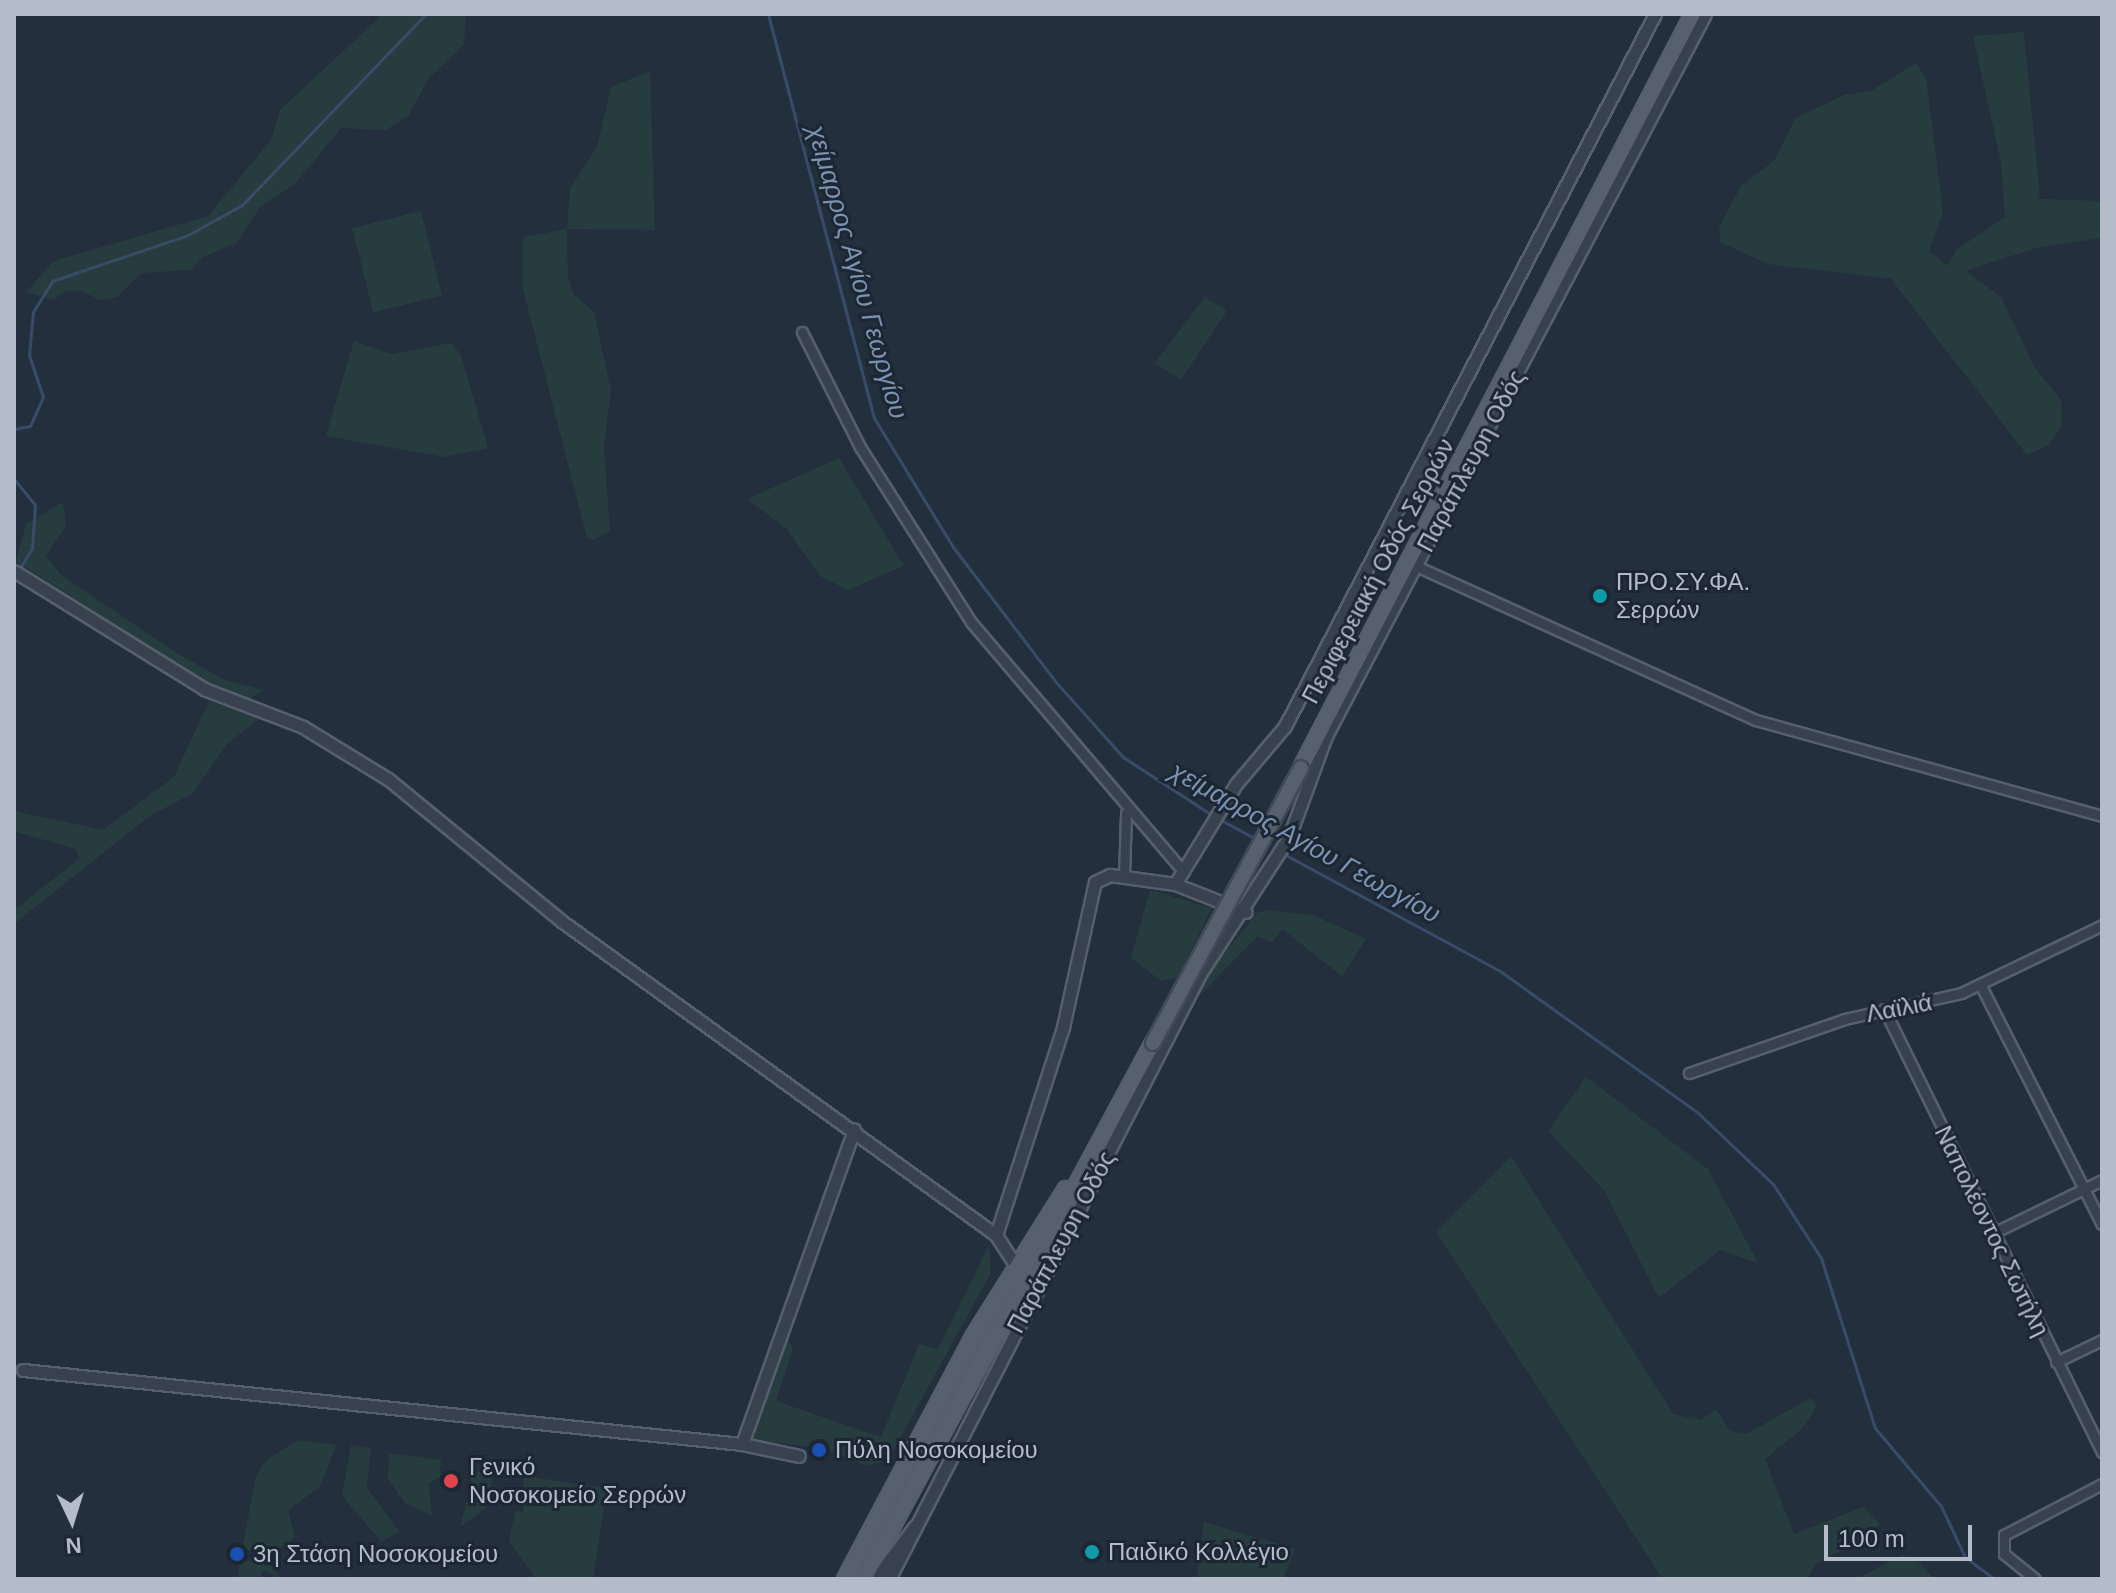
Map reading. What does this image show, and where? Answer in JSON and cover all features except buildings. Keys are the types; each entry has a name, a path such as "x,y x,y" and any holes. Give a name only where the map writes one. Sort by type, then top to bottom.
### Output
{"main road":[{"name":"Περιφερειακή Οδός Σερρών","path":"864,1579 1153,1043 1693,14"},
{"name":"Περιφερειακή Οδός Σερρών","path":"845,1579 1014,1263 1096,1146"}],"street":[{"name":"Παράπλευρη Οδός","path":"1175,884 1226,803 1285,726 1655,14"},
{"name":"Παράπλευρη Οδός","path":"889,1579 1193,987 1246,912 1289,837 1319,752 1705,14"},
{"path":"802,332 937,572 1126,813 1184,872"},
{"path":"1416,566 1756,720 2102,816"},
{"path":"14,571 204,689 303,727 388,779 560,920 854,1129 996,1235 1063,1027 1095,882 1124,877 1175,884 1246,912"},
{"path":"1124,877 1126,813"},
{"name":"Λαϊλιά","path":"1689,1073 1884,1009 1980,984 2102,925"},
{"path":"1980,984 2102,1224"},
{"name":"Ναπολέοντος Σωτήλη","path":"1884,1009 1991,1234 2102,1452"},
{"path":"742,1444 854,1129"},
{"path":"1991,1234 2102,1180"},
{"name":"Παράπλευρη Οδός","path":"996,1235 1014,1263"},
{"path":"2056,1362 2102,1340"},
{"path":"23,1370 742,1444 799,1456"},
{"path":"2035,1579 2004,1554 2001,1541 2009,1531 2102,1484"},
{"path":"890,1493 906,1501"},
{"path":"882,1507 898,1515"},
{"path":"875,1579 919,1523"}],"green space":[{"path":"383,14 466,14 464,45 429,78 408,116 386,130 341,128 295,184 260,207 237,243 203,257 191,270 141,273 117,297 100,300 81,291 66,290 54,300 26,292 54,261 208,216 271,140 280,110"},
{"path":"2024,32 2040,199 2102,201 2102,238 2036,248 1966,271 2001,297 2035,368 2061,400 2062,425 2049,445 2027,455 1891,279 1768,264 1720,242 1719,227 1741,186 1774,161 1796,118 1844,95 1871,91 1916,63 1926,78 1943,212 1929,251 1947,266 1956,250 2005,217 2001,162 1973,36"},
{"path":"650,71 655,230 567,229 570,188 597,147 611,87"},
{"path":"421,211 442,295 373,313 352,228"},
{"path":"567,229 568,277 574,295 594,312 611,390 604,447 610,531 594,540 587,538 523,289 523,237"},
{"path":"1205,297 1227,311 1181,380 1155,363"},
{"path":"354,341 392,354 451,343 461,355 488,448 444,457 326,436"},
{"path":"839,458 904,566 848,590 820,576 787,529 747,499"},
{"path":"63,502 66,526 46,555 61,575 175,652 225,680 264,690 250,699 196,677 16,561 26,524"},
{"path":"209,701 259,719 227,744 192,794 151,815 14,924 14,910 80,858 75,849 14,831 14,811 103,830 174,777"},
{"path":"1150,890 1212,908 1178,977 1161,981 1131,958"},
{"path":"1270,910 1313,915 1366,939 1342,976 1282,929 1272,943 1258,936 1198,997 1211,969 1258,912"},
{"path":"1586,1077 1708,1169 1758,1263 1720,1250 1659,1298 1604,1190 1548,1131"},
{"path":"1511,1156 1673,1414 1701,1420 1716,1409 1730,1431 1746,1434 1811,1398 1817,1406 1802,1429 1765,1459 1794,1534 1863,1507 1880,1524 1869,1534 1815,1565 1807,1579 1663,1579 1436,1232"},
{"path":"989,1245 991,1273 888,1460 867,1466 822,1448 751,1440 785,1334 793,1348 776,1401 881,1437 919,1344 938,1349"},
{"path":"298,1440 336,1445 320,1487 288,1510 295,1537 271,1555 242,1549 256,1476 266,1460"},
{"path":"351,1445 371,1448 367,1488 399,1531 382,1542 342,1496"},
{"path":"389,1453 441,1460 440,1478 429,1483 432,1516 405,1503 388,1479"},
{"path":"468,1470 493,1473 488,1507 460,1527 472,1483"},
{"path":"524,1476 607,1488 593,1579 536,1579 509,1541 515,1511 523,1512"},
{"path":"1204,1522 1295,1549 1283,1579 1197,1579"},
{"path":"1901,1555 1915,1558 1934,1579 1857,1579"},
{"path":"240,1560 271,1565 282,1579 263,1570 261,1579 237,1579"}],"waterway":[{"path":"14,429 30,426 43,397 29,355 33,312 52,281 188,235 242,205 426,14"},
{"name":"χείμαρρος Αγίου Γεωργίου","path":"768,14 874,418 953,547 1055,681 1123,757 1212,815"},
{"path":"14,479 35,505 32,548 14,578"},
{"name":"χείμαρρος Αγίου Γεωργίου","path":"1219,819 1258,840"},
{"name":"χείμαρρος Αγίου Γεωργίου","path":"1282,853 1500,971 1697,1112 1773,1184 1821,1258 1875,1428 1941,1506 1965,1557 1994,1579"}],"place":[{"name":"ΠΡΟ.ΣΥ.ΦΑ. Σερρών","path":"1600,596"},
{"name":"Πύλη Νοσοκομείου","path":"819,1450"},
{"name":"Γενικό Νοσοκομείο Σερρών","path":"451,1481"},
{"name":"Παιδικό Κολλέγιο","path":"1092,1552"},
{"name":"3η Στάση Νοσοκομείου","path":"237,1554"}]}
